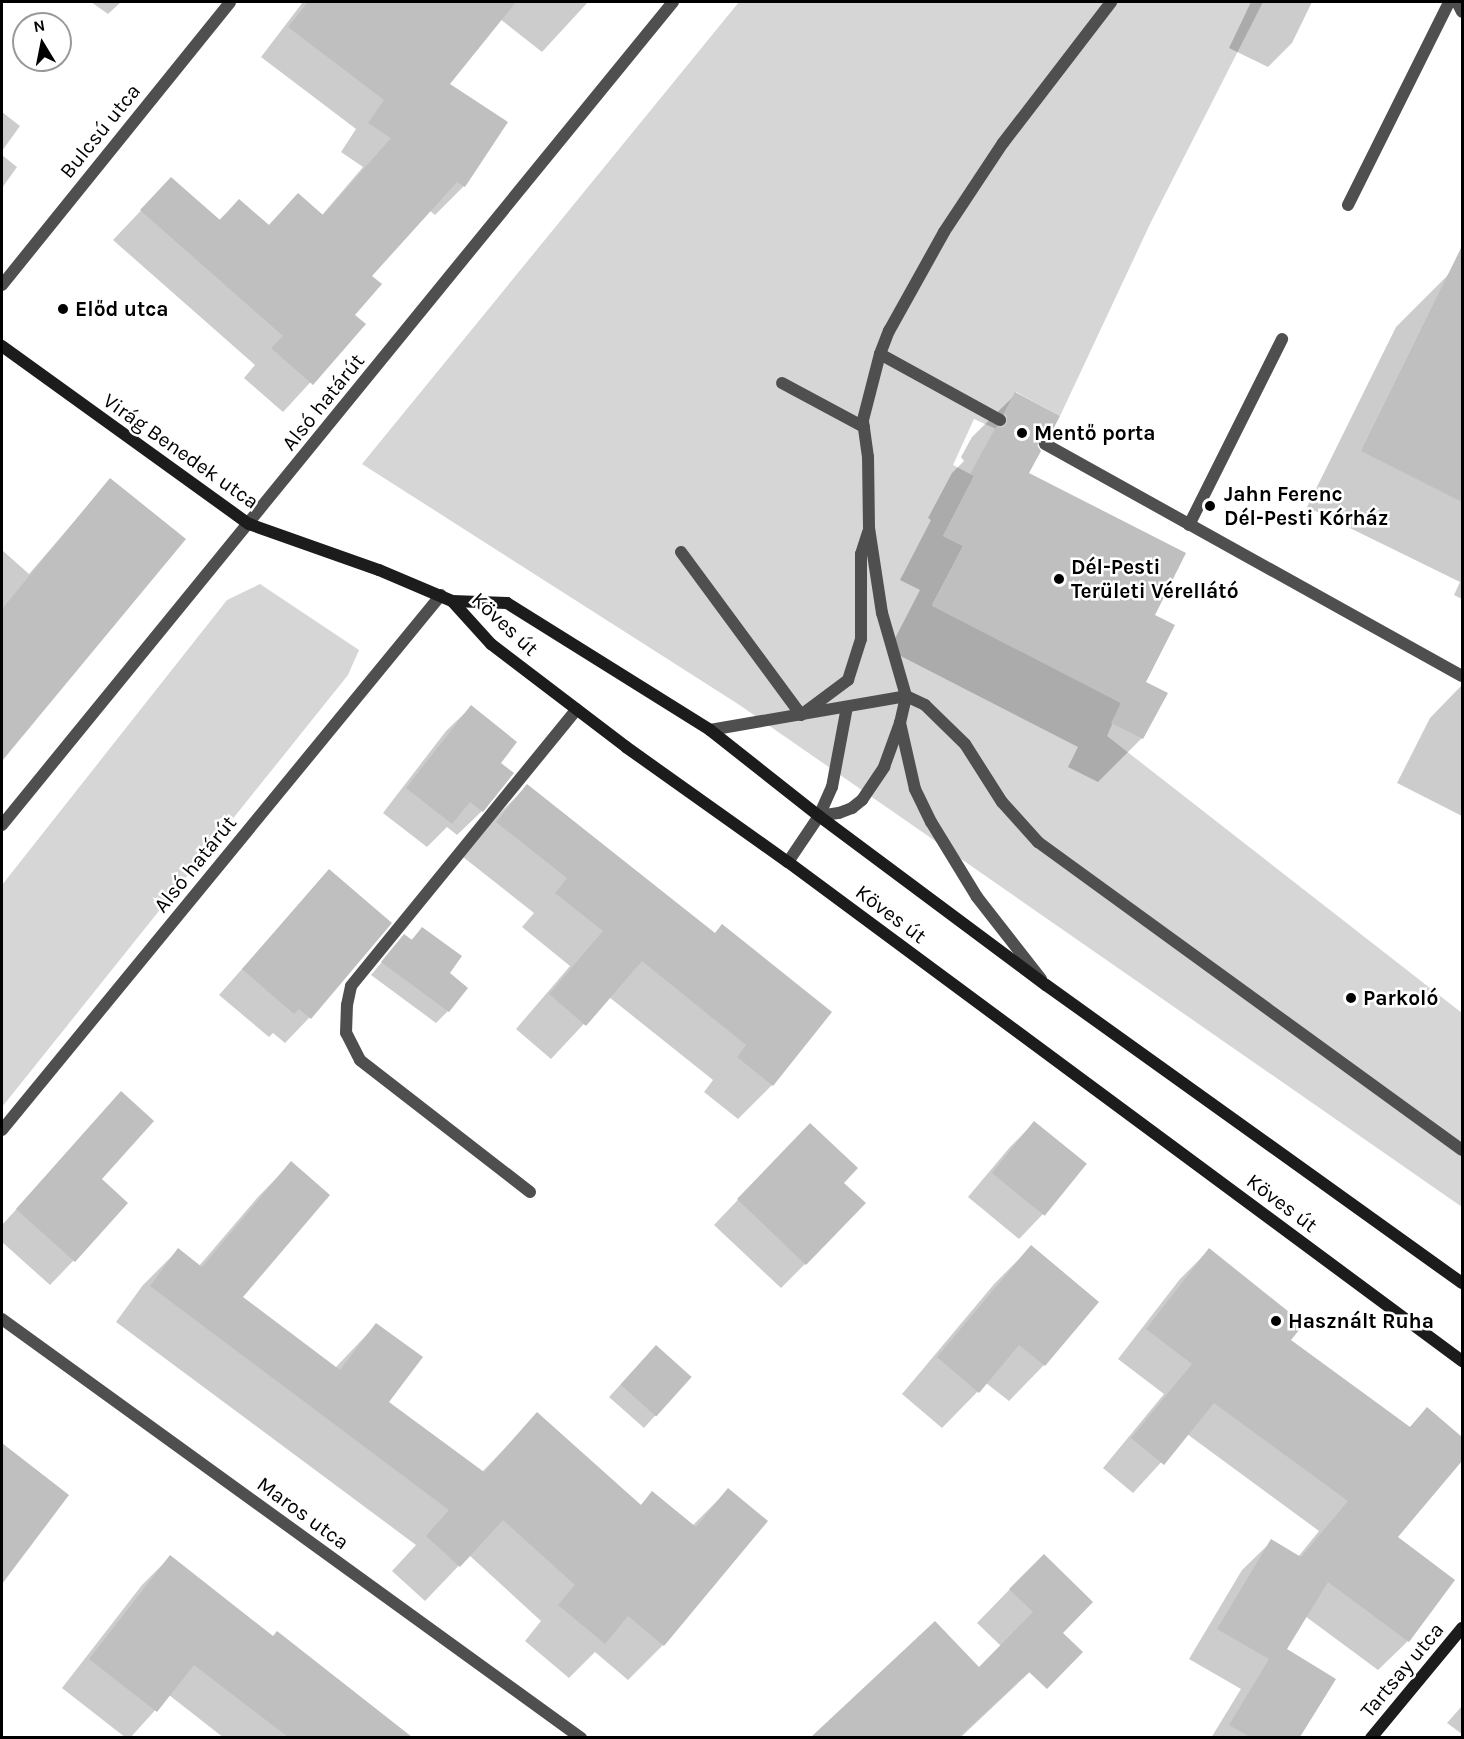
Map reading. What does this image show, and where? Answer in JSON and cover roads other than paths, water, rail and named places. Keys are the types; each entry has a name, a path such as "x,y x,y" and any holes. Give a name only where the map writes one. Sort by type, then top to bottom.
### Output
{"street":[{"name":"Bulcsú utca","path":"2,285 230,2"},
{"name":"Alsó határút","path":"2,825 673,2"},
{"path":"819,816 846,810 862,800 884,767 900,723 906,696 882,614 869,528 863,420 880,354 903,302 981,174 1111,2"},
{"path":"1347,205 1449,2"},
{"path":"1457,2 1462,12"},
{"path":"1189,525 1282,339"},
{"name":"Virág Benedek utca","path":"2,346 249,524 379,570 446,598"},
{"path":"880,354 1000,420"},
{"path":"782,383 864,427"},
{"path":"1045,444 1462,676"},
{"path":"801,714 848,680 861,639 861,554 869,528"},
{"path":"681,552 801,714"},
{"name":"Alsó határút","path":"2,1130 446,598"},
{"name":"Köves út","path":"446,598 491,644 626,747 788,862 1462,1361"},
{"name":"Köves út","path":"446,598 507,603 710,730 819,816 1046,985 1462,1283"},
{"path":"710,730 906,696 925,705 965,744 1002,802 1038,842 1462,1150"},
{"path":"788,862 819,816 832,787 847,707"},
{"path":"530,1192 360,1060 346,1033 347,1005 351,986 577,709"},
{"path":"900,723 915,789 931,822 976,897 1046,985"},
{"name":"Maros utca","path":"2,1319 581,1737"},
{"name":"Tartsay utca","path":"1371,1737 1462,1628"}],"place":[{"name":"Előd utca","path":"63,309"},
{"name":"Mentő porta","path":"1022,433"},
{"name":"Jahn Ferenc Dél-Pesti Kórház","path":"1210,506"},
{"name":"Dél-Pesti Területi Vérellátó","path":"1059,579"},
{"name":"Parkoló","path":"1351,998"},
{"name":"Használt Ruha","path":"1276,1321"}]}
